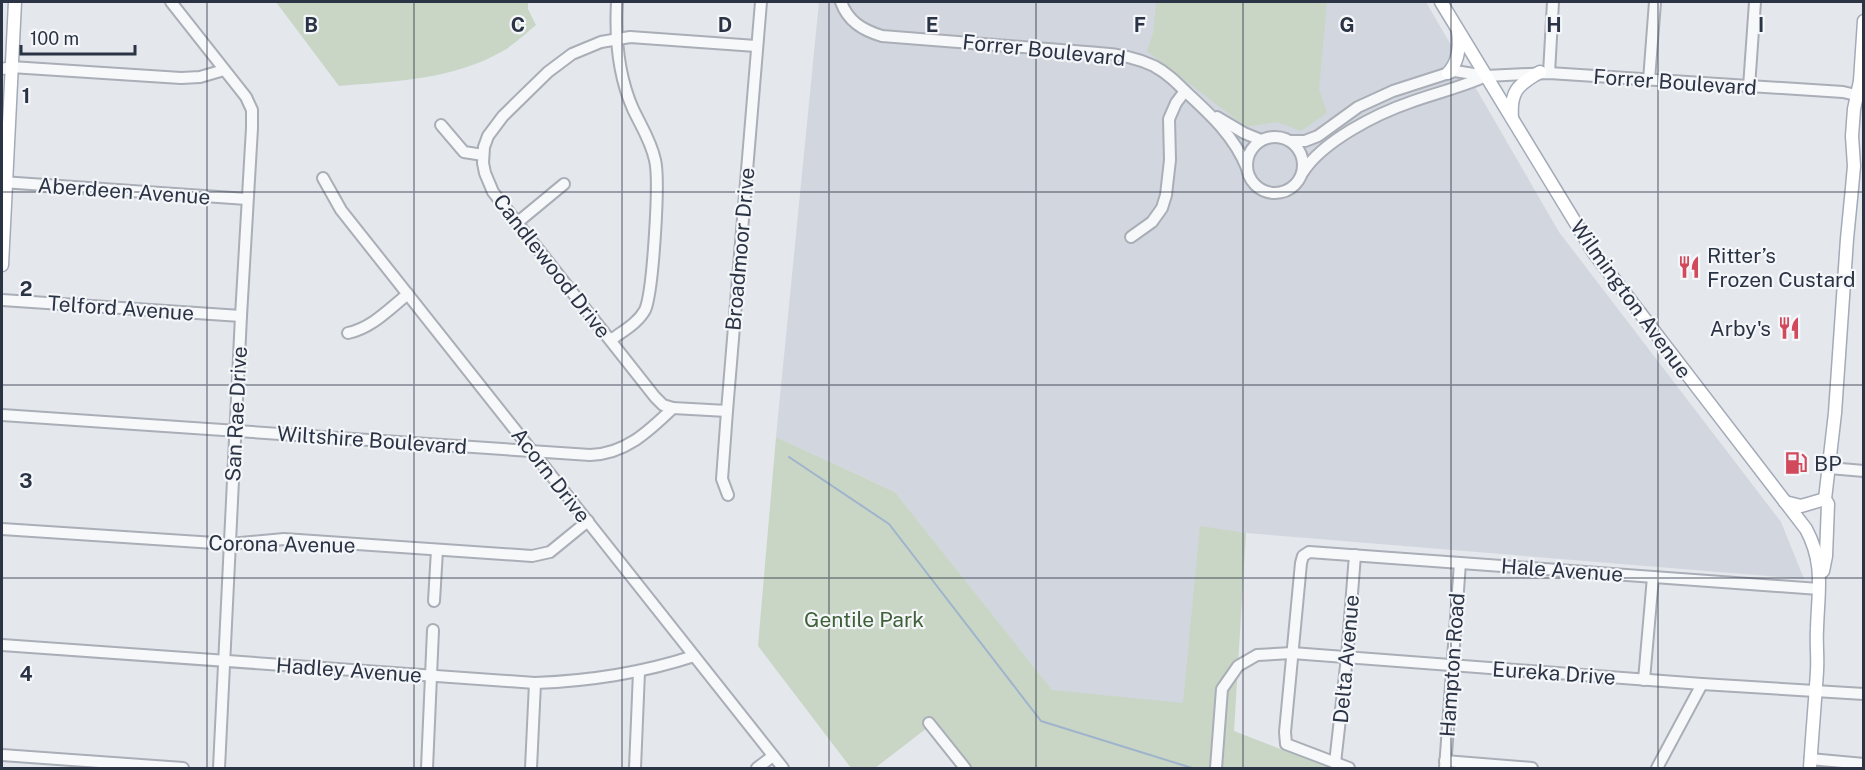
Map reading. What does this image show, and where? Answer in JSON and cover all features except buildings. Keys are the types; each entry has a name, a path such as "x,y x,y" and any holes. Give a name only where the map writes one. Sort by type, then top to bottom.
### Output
{"main road":[{"path":"2,265 5,65 15,2"},
{"name":"Wilmington Avenue","path":"1441,2 1569,216 1613,280 1785,501 1813,541 1819,564 1820,589"},
{"path":"1810,764 1816,692 1820,589 1826,556 1828,504 1825,499 1835,413 1854,166 1852,136 1860,96 1863,21"},
{"path":"1448,73 1455,65 1458,52 1458,30"},
{"path":"1512,120 1512,99 1516,89 1524,81 1544,73"},
{"path":"1785,501 1801,506 1825,499"}],"street":[{"path":"5,65 181,78 200,78 224,70 169,2"},
{"path":"611,340 640,316 649,299 658,186 657,168 652,148 632,108 626,89 616,39 617,2"},
{"name":"Broadmoor Drive","path":"728,495 722,479 761,2"},
{"name":"Forrer Boulevard","path":"841,2 853,21 866,31 882,36 1116,54 1153,66 1177,82 1185,92 1209,112 1244,134 1261,141 1270,137 1305,141 1318,136 1358,107 1393,91 1455,71 1486,76 1544,73 1843,92 1860,96"},
{"path":"1544,73 1553,2"},
{"path":"1649,80 1655,2"},
{"path":"1749,87 1755,2"},
{"path":"441,125 464,152 483,155 493,127 548,72 572,54 601,42 630,37 756,46"},
{"name":"San Rae Drive","path":"219,768 252,128 252,110 246,97 224,70"},
{"name":"Forrer Boulevard","path":"1209,112 1241,151 1254,183 1261,189 1274,193 1284,192 1293,187 1311,159 1372,119 1408,103 1466,85 1486,76"},
{"path":"1131,237 1152,222 1162,208 1170,170 1169,119 1176,103 1185,92"},
{"path":"1247,168 1252,149 1261,141"},
{"path":"1291,141 1298,147 1302,156 1303,172"},
{"name":"Candlewood Drive","path":"483,155 488,182 657,400 672,408"},
{"name":"Acorn Drive","path":"323,178 341,210 783,768"},
{"name":"Aberdeen Avenue","path":"4,182 247,199"},
{"path":"518,222 564,184"},
{"path":"348,333 372,323 408,294"},
{"name":"Telford Avenue","path":"2,300 241,316"},
{"path":"672,408 727,411"},
{"name":"Wiltshire Boulevard","path":"2,415 590,455 614,452 630,444 672,408"},
{"path":"1829,468 1863,471"},
{"name":"Corona Avenue","path":"2,529 230,544 284,539 532,556 541,555 556,548 588,521"},
{"path":"434,601 437,550"},
{"name":"Hale Avenue","path":"1292,653 1301,563 1305,554 1309,552 1820,589"},
{"name":"Delta Avenue","path":"1335,763 1355,555"},
{"name":"Hampton Road","path":"1445,765 1460,562"},
{"path":"1644,680 1653,577"},
{"path":"428,768 432,630"},
{"name":"Hadley Avenue","path":"2,645 535,683 589,680 639,672 694,656"},
{"path":"1292,653 1286,744 1349,768"},
{"name":"Eureka Drive","path":"1216,768 1222,689 1238,666 1257,654 1292,653 1863,694"},
{"path":"635,768 639,672"},
{"path":"531,768 535,683"},
{"path":"1657,768 1702,684"},
{"path":"929,723 965,768"},
{"path":"2,755 183,768"},
{"path":"758,768 773,756"},
{"path":"1810,764 1863,764"},
{"path":"1445,765 1532,768"}],"shaded area":[{"path":"819,2 1426,2 1559,232 1781,522 1804,579 1222,531 1180,731 1054,693 895,492 776,437"}],"green space":[{"path":"276,2 528,2 528,9 536,25 503,51 464,68 423,78 339,86"},
{"path":"1156,2 1327,2 1319,89 1327,113 1301,131 1277,122 1246,127 1147,51 1153,33"},
{"name":"Gentile Park","path":"776,437 895,492 1052,690 1183,703 1200,526 1246,533 1234,731 1329,768 957,768 927,728 875,768 851,768 758,646"}],"waterway":[{"path":"789,457 889,524 1041,721 1192,768"}],"place":[{"name":"Ritter’s Frozen Custard","path":"1689,267"},
{"name":"Arby's","path":"1789,328"},
{"name":"BP","path":"1796,463"}]}
